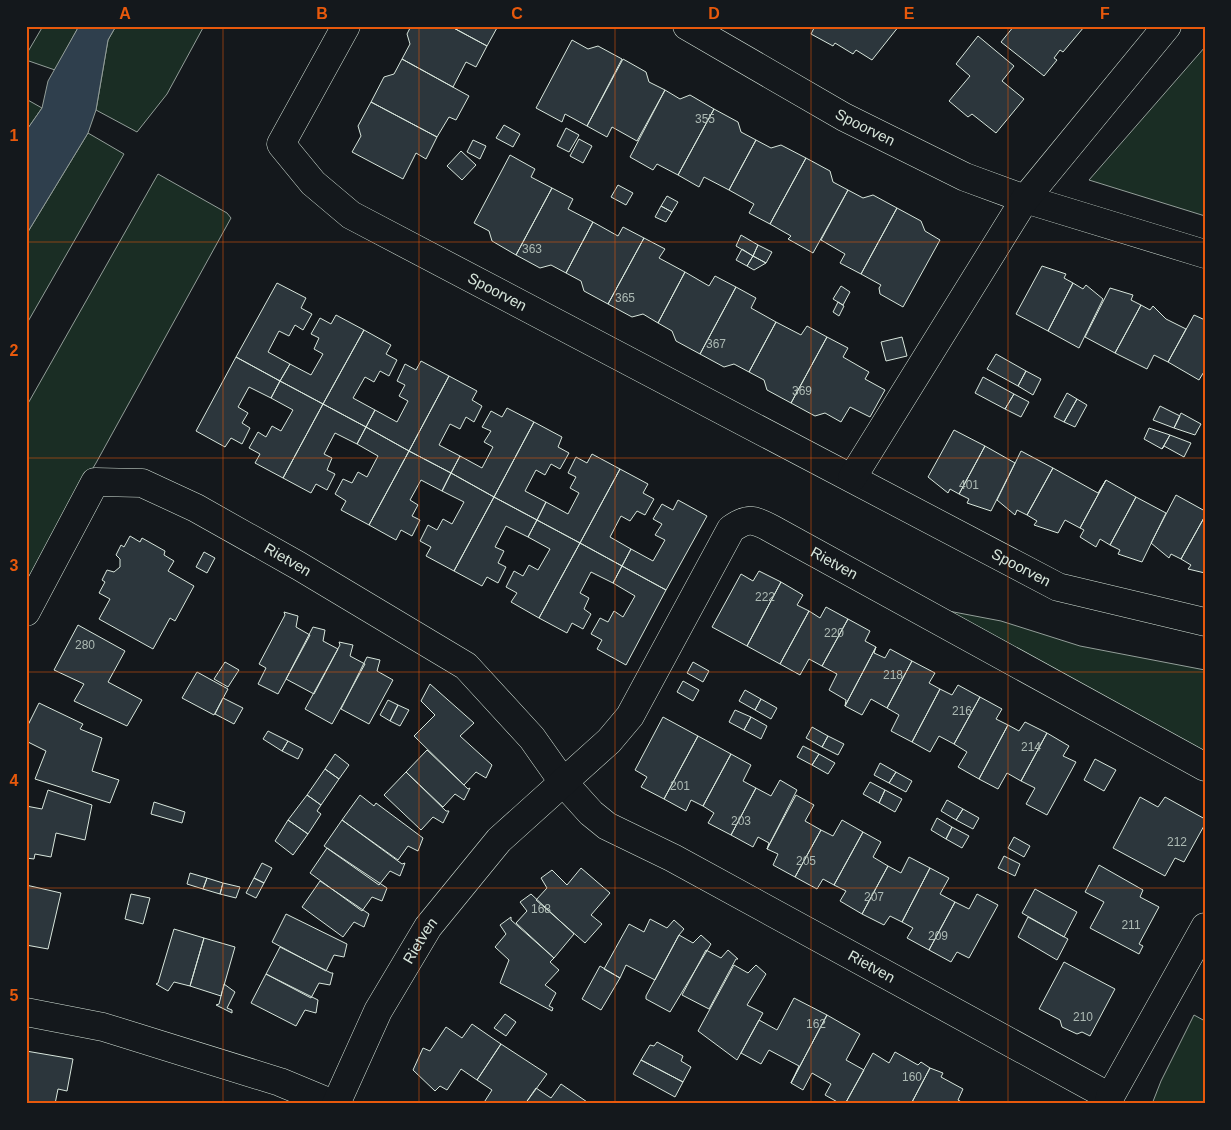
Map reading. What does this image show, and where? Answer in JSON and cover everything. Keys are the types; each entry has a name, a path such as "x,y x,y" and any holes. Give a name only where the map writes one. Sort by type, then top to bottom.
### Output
{"street":[{"name":"Spoorven","path":"346,26 281,144 313,183 350,215 1058,587 1205,622"},
{"name":"Spoorven","path":"687,26 844,118 966,177 1025,199 1205,254"},
{"path":"852,478 1025,199 1166,26"},
{"name":"Rietven","path":"26,612 95,482 142,483 196,508 299,566 466,666 532,738 563,782 591,813 607,826 673,858 1110,1100 1205,927"},
{"name":"Rietven","path":"26,1012 103,1026 280,1082 334,1104 378,1011 428,927 499,840 609,741 630,716 731,529 744,520 758,521 772,528 1205,767"}],"green space":[{"path":"43,26 79,26 55,70 26,60 26,55"},
{"path":"116,26 204,26 167,94 137,132 96,110 108,40"},
{"path":"1205,47 1205,216 1089,180"},
{"path":"26,99 42,108 26,131"},
{"path":"88,133 124,154 26,325 26,235"},
{"path":"158,174 227,213 231,218 96,463 26,583 26,407"},
{"path":"938,609 1001,621 1080,646 1205,670 1205,757"},
{"path":"1194,1015 1205,1021 1205,1104 1152,1104 1161,1081"}],"water":[{"path":"79,26 116,26 108,40 96,110 88,133 26,235 26,131 42,108 48,81"}],"building":[{"path":"411,26 450,26 487,46 476,67 466,62 453,87 402,59 410,44 407,34"},
{"path":"450,26 498,26 487,46"},
{"path":"815,26 899,26 872,60 856,50 853,54 835,43 833,46 811,34"},
{"path":"1014,26 1084,27 1063,52 1060,50 1054,58 1057,60 1044,76 1001,42"},
{"path":"978,36 1014,66 1002,81 1024,99 996,133 972,114 968,117 949,101 970,76 956,64"},
{"path":"572,40 588,49 598,46 622,59 587,126 565,114 562,122 536,108"},
{"path":"402,59 469,96 456,120 449,117 437,137 371,102 384,77 394,74"},
{"path":"623,59 646,72 649,82 665,90 637,141 612,127 607,137 587,126"},
{"path":"665,90 680,99 690,95 714,109 678,175 657,164 653,170 630,157"},
{"path":"371,102 437,137 426,159 416,153 403,179 352,152 361,136 358,126"},
{"path":"714,109 738,122 741,132 756,140 729,190 704,177 699,187 678,175"},
{"path":"504,125 520,134 513,147 496,138"},
{"path":"566,128 579,135 569,152 557,146"},
{"path":"579,139 592,146 583,163 570,156"},
{"path":"473,140 486,146 480,159 467,152"},
{"path":"756,140 771,148 781,145 806,158 770,224 749,213 754,204 729,190"},
{"path":"461,151 476,165 462,180 447,166"},
{"path":"510,155 535,169 531,177 552,188 516,255 492,241 489,231 474,223"},
{"path":"806,158 830,171 833,182 848,190 813,253 788,239 791,236 770,224"},
{"path":"618,185 633,193 626,205 611,197"},
{"path":"552,188 573,199 568,209 593,222 566,273 551,265 540,268 516,255"},
{"path":"848,190 863,198 873,195 897,208 861,274 840,263 845,254 821,240"},
{"path":"667,196 678,202 672,212 661,206"},
{"path":"661,206 672,212 666,222 655,217"},
{"path":"897,208 921,221 925,231 940,240 903,307 880,294 879,288 881,285 861,274"},
{"path":"593,222 618,236 623,227 644,238 608,304 584,291 581,281 566,273"},
{"path":"741,235 758,245 753,256 736,246"},
{"path":"644,238 665,249 659,258 685,272 658,323 643,314 632,317 608,304"},
{"path":"758,245 772,252 766,263 753,256"},
{"path":"742,249 753,256 747,266 736,260"},
{"path":"753,256 766,263 754,270 747,266"},
{"path":"1042,266 1066,274 1064,278 1073,283 1048,331 1016,314"},
{"path":"685,272 709,286 715,276 736,287 700,354 676,341 672,331 658,323"},
{"path":"277,283 306,298 301,308 312,314 303,330 295,325 289,336 279,331 268,352 290,364 280,381 236,357"},
{"path":"1073,283 1083,289 1086,285 1103,299 1079,348 1048,331"},
{"path":"841,286 850,292 843,305 833,299"},
{"path":"736,287 756,298 751,308 776,322 749,372 734,364 724,367 700,354"},
{"path":"1110,288 1133,295 1131,300 1141,305 1115,353 1085,337"},
{"path":"838,302 844,306 839,316 833,312"},
{"path":"1141,305 1150,310 1153,306 1166,319 1186,329 1168,362 1154,355 1147,369 1115,353"},
{"path":"336,315 364,330 323,404 280,381 290,364 311,375 323,354 314,349 319,338 311,334 320,318 331,324"},
{"path":"1194,315 1205,320 1205,370 1199,380 1168,362"},
{"path":"776,322 801,335 807,326 827,337 791,403 767,390 764,380 749,372"},
{"path":"364,330 391,345 386,354 397,360 389,376 380,371 374,382 365,377 353,398 375,410 366,427 323,404"},
{"path":"827,337 848,348 843,357 869,372 865,379 885,390 870,417 850,407 841,422 825,413 815,416 791,403"},
{"path":"902,337 907,356 886,361 881,342"},
{"path":"996,354 1026,371 1018,386 987,369"},
{"path":"236,357 280,381 271,398 249,387 238,407 248,413 242,423 250,428 242,444 231,438 225,447 196,431"},
{"path":"421,361 449,376 409,451 366,427 375,410 397,422 408,401 399,396 405,385 397,381 405,364 416,370"},
{"path":"1026,371 1041,379 1033,395 1018,386"},
{"path":"449,376 477,391 472,400 482,406 474,422 466,417 460,429 450,424 439,445 460,456 451,473 409,451"},
{"path":"983,377 1014,394 1005,409 975,393"},
{"path":"280,381 323,404 283,478 255,463 260,454 249,448 258,432 266,437 272,426 281,431 293,410 271,398"},
{"path":"1067,393 1077,399 1064,422 1054,417"},
{"path":"1014,394 1029,402 1021,417 1005,409"},
{"path":"1077,399 1087,405 1075,427 1064,422"},
{"path":"323,404 366,427 357,444 335,433 324,454 332,458 327,470 335,474 327,490 316,484 311,493 283,478"},
{"path":"1160,406 1180,416 1174,428 1153,420"},
{"path":"507,408 534,422 494,497 451,473 460,456 482,468 493,447 484,442 491,431 482,427 491,411 502,417"},
{"path":"1181,413 1201,424 1195,435 1174,428"},
{"path":"534,422 562,437 558,447 569,453 560,469 551,464 545,475 536,470 525,491 546,502 537,520 494,497"},
{"path":"366,427 409,451 369,525 341,510 346,501 335,494 343,479 352,483 358,472 367,477 378,456 357,444"},
{"path":"1149,428 1170,435 1162,449 1144,439"},
{"path":"954,430 985,446 959,494 950,489 948,493 928,477"},
{"path":"1170,435 1191,443 1184,457 1164,446 1162,449"},
{"path":"985,446 1015,463 991,511 967,503 969,499 959,494"},
{"path":"409,451 451,473 442,491 421,480 410,500 418,505 412,516 420,520 412,536 401,530 396,540 369,525"},
{"path":"1021,451 1053,468 1027,515 1017,510 1015,515 997,500"},
{"path":"592,454 620,469 580,543 537,520 546,502 568,514 579,493 570,488 576,477 568,473 576,457 587,463"},
{"path":"1053,468 1098,493 1106,480 1080,528 1065,520 1058,533 1034,525 1037,521 1027,515"},
{"path":"620,469 648,484 643,493 654,499 645,515 637,511 630,521 621,516 610,537 631,549 622,566 580,543"},
{"path":"451,473 494,497 454,571 426,556 431,547 420,541 428,525 437,530 443,519 452,524 464,502 442,491"},
{"path":"1106,480 1136,497 1110,545 1100,539 1096,547 1080,537 1084,530 1080,528"},
{"path":"1176,495 1205,511 1205,516 1181,559 1171,554 1169,558 1151,543"},
{"path":"494,497 537,520 528,537 506,526 495,547 504,551 498,563 506,567 498,583 487,577 482,586 454,571"},
{"path":"1136,497 1166,513 1142,562 1118,554 1120,550 1110,545"},
{"path":"678,500 707,516 666,590 622,566 631,549 653,561 665,540 655,535 662,524 653,519 662,504 673,510"},
{"path":"1205,516 1205,573 1188,569 1191,565 1181,559"},
{"path":"537,520 580,543 539,618 511,602 517,593 506,587 514,571 523,576 529,565 538,570 550,549 528,537"},
{"path":"130,536 140,542 142,538 165,551 164,555 174,561 168,571 194,586 175,621 170,618 153,649 99,619 110,599 99,593 105,582 102,580 107,570 114,572 120,567 120,559 116,555 121,545 124,547"},
{"path":"580,543 622,566 613,583 591,572 580,593 589,598 584,609 591,614 583,629 572,623 567,633 539,618"},
{"path":"204,552 215,558 207,573 196,567"},
{"path":"622,566 666,590 626,665 597,649 602,640 591,634 600,618 608,622 614,611 623,617 635,596 613,583"},
{"path":"759,571 781,582 747,646 712,627 741,574 753,581"},
{"path":"781,582 803,595 797,605 809,611 780,664 747,646"},
{"path":"826,607 848,619 822,666 809,659 800,675 780,664 809,611 820,618"},
{"path":"284,612 298,616 296,627 310,635 278,694 258,684 266,668 259,664 285,615"},
{"path":"848,619 870,631 865,641 876,647 845,706 846,700 829,690 837,674 822,666"},
{"path":"78,625 125,651 108,682 142,700 127,726 74,701 84,684 54,670"},
{"path":"313,627 325,630 323,641 338,649 314,694 286,679"},
{"path":"339,642 353,645 350,656 365,664 332,724 305,709 340,645"},
{"path":"876,647 874,653 885,658 890,649 912,661 887,708 871,699 862,715 845,706"},
{"path":"367,657 380,660 377,671 393,680 369,724 341,709"},
{"path":"912,661 935,673 929,683 940,689 912,742 891,731 899,715 887,708"},
{"path":"225,662 239,670 228,687 214,679"},
{"path":"693,662 709,671 703,682 687,673"},
{"path":"197,672 228,689 214,715 182,698"},
{"path":"683,681 699,690 693,701 677,692"},
{"path":"430,684 474,723 460,736 492,765 486,778 476,772 464,785 414,736 435,715 421,701"},
{"path":"958,685 980,697 954,744 939,736 930,752 912,742 940,689 952,695"},
{"path":"745,690 761,699 755,710 739,701"},
{"path":"980,697 1002,709 996,719 1008,725 979,779 958,767 967,752 954,744"},
{"path":"223,698 243,708 234,724 215,714"},
{"path":"761,699 777,708 771,719 755,710"},
{"path":"388,700 398,705 390,721 380,715"},
{"path":"39,703 83,724 80,729 102,738 92,771 119,780 110,803 35,779 46,751 26,741 26,729"},
{"path":"398,705 409,710 400,726 390,721"},
{"path":"735,710 751,717 744,730 729,722"},
{"path":"663,717 698,736 664,799 641,787 647,777 635,770"},
{"path":"751,717 767,726 761,739 744,730"},
{"path":"1025,722 1047,733 1021,781 1007,773 998,789 979,779 1008,725 1019,731"},
{"path":"812,727 828,736 822,747 806,738"},
{"path":"268,731 288,741 282,751 263,739"},
{"path":"1047,733 1069,746 1063,756 1076,762 1047,815 1026,804 1035,788 1021,781"},
{"path":"698,736 731,754 703,806 691,800 686,811 664,799"},
{"path":"828,736 844,744 838,755 822,747"},
{"path":"288,741 303,749 298,759 282,751"},
{"path":"803,746 819,754 812,765 797,757"},
{"path":"427,750 468,789 470,788 464,800 455,794 443,807 406,772"},
{"path":"335,754 349,765 339,779 325,769"},
{"path":"731,754 751,765 743,781 756,788 731,835 708,823 714,813 703,806"},
{"path":"819,754 835,763 828,774 812,765"},
{"path":"1095,759 1116,770 1104,791 1084,780"},
{"path":"880,763 896,772 889,783 874,775"},
{"path":"325,769 339,779 321,805 307,795"},
{"path":"406,772 446,811 449,811 443,823 433,817 421,830 384,795"},
{"path":"896,772 912,781 906,792 889,783"},
{"path":"780,780 797,790 767,849 769,843 758,837 753,847 731,835 756,788 771,796"},
{"path":"870,782 885,790 879,803 863,794"},
{"path":"48,790 92,805 85,840 56,833 51,857 35,854 34,859 26,858 26,806 42,809"},
{"path":"885,790 902,799 895,812 879,803"},
{"path":"307,795 321,805 317,811 321,814 308,834 288,820"},
{"path":"360,795 374,806 376,803 423,838 418,851 408,846 398,860 342,820"},
{"path":"796,795 814,805 805,821 821,830 795,877 773,865 778,854 767,849"},
{"path":"1140,797 1158,807 1165,797 1205,819 1205,824 1184,862 1175,858 1165,876 1113,848"},
{"path":"947,800 963,809 956,820 941,811"},
{"path":"154,802 185,812 182,823 151,814"},
{"path":"963,809 979,818 973,829 956,820"},
{"path":"937,818 952,827 946,839 931,830"},
{"path":"288,820 308,834 293,855 275,841"},
{"path":"342,820 402,864 405,863 400,876 390,871 379,885 324,846"},
{"path":"842,820 863,832 834,885 823,879 817,889 795,877 821,830 833,836"},
{"path":"952,827 969,836 962,848 946,839"},
{"path":"863,832 881,842 873,857 888,866 862,914 840,901 846,891 834,885"},
{"path":"1014,837 1030,846 1024,857 1008,848"},
{"path":"327,848 387,888 382,901 372,897 362,911 310,873"},
{"path":"1004,856 1020,864 1015,876 998,868"},
{"path":"909,857 930,868 902,922 890,916 884,925 862,914 888,866 901,873"},
{"path":"262,863 272,868 264,883 254,878"},
{"path":"1099,865 1143,890 1140,897 1159,907 1139,944 1143,946 1139,954 1090,928 1104,902 1085,892"},
{"path":"581,868 610,893 591,915 602,924 585,943 536,900 547,888 541,878 552,870 567,885"},
{"path":"930,868 949,878 940,894 955,902 929,950 907,938 913,928 902,922"},
{"path":"190,873 207,878 203,889 187,884"},
{"path":"207,878 223,883 220,894 203,889"},
{"path":"254,878 264,883 256,898 246,893"},
{"path":"320,881 369,914 364,927 354,922 343,937 302,907"},
{"path":"223,883 240,887 236,898 220,894"},
{"path":"26,885 61,893 48,949 26,945"},
{"path":"1035,889 1077,912 1064,937 1022,913"},
{"path":"131,894 150,898 143,924 125,919"},
{"path":"531,894 574,934 554,958 516,923 527,911 520,902"},
{"path":"977,894 998,905 969,958 957,952 951,962 929,950 955,902 969,909"},
{"path":"286,914 347,944 344,957 334,955 326,971 272,942"},
{"path":"511,917 511,920 554,958 550,962 559,970 545,985 556,993 549,1006 553,1008 552,1011 500,983 509,960 495,947 506,934 500,925"},
{"path":"1028,917 1068,939 1057,960 1018,937"},
{"path":"650,919 667,928 674,920 684,929 655,980 626,965 620,978 604,969 629,924 644,932"},
{"path":"174,929 204,938 190,986 174,982 168,991 156,984 158,983"},
{"path":"679,935 693,943 701,935 711,944 670,1012 646,999 646,996"},
{"path":"204,938 235,947 221,996 190,986"},
{"path":"280,947 333,973 330,985 319,983 311,998 266,974"},
{"path":"706,950 721,958 728,950 738,959 736,959 709,1009 682,995"},
{"path":"1064,962 1115,989 1090,1036 1082,1032 1077,1034 1062,1027 1060,1020 1039,1009"},
{"path":"734,965 748,973 756,965 766,974 747,1005 763,1013 737,1060 698,1031"},
{"path":"600,966 620,978 601,1010 582,999"},
{"path":"266,974 318,1000 316,1013 305,1010 296,1026 251,1003"},
{"path":"224,984 235,992 227,1008 232,1010 232,1013 216,1005 219,1004"},
{"path":"794,998 827,1015 791,1083 799,1066 769,1050 761,1064 741,1053 759,1020 777,1030"},
{"path":"505,1014 516,1022 506,1036 494,1028"},
{"path":"827,1015 860,1034 846,1060 864,1070 845,1104 841,1104 825,1095 831,1084 812,1073 803,1090 791,1083"},
{"path":"472,1024 501,1044 477,1080 461,1069 447,1090 440,1086 435,1091 413,1070 423,1048 430,1051 446,1027 462,1038"},
{"path":"657,1042 683,1056 681,1061 691,1067 683,1082 641,1060 650,1045 654,1046"},
{"path":"501,1044 547,1074 525,1104 483,1104 492,1090 477,1080"},
{"path":"26,1051 73,1059 67,1091 58,1089 55,1104 26,1104"},
{"path":"895,1052 918,1065 921,1062 930,1068 911,1104 845,1104 873,1053 889,1063"},
{"path":"641,1060 683,1082 675,1097 633,1074"},
{"path":"930,1068 943,1073 941,1077 963,1089 958,1100 965,1104 911,1104"},
{"path":"561,1084 590,1104 525,1104 536,1088 551,1098"}]}
